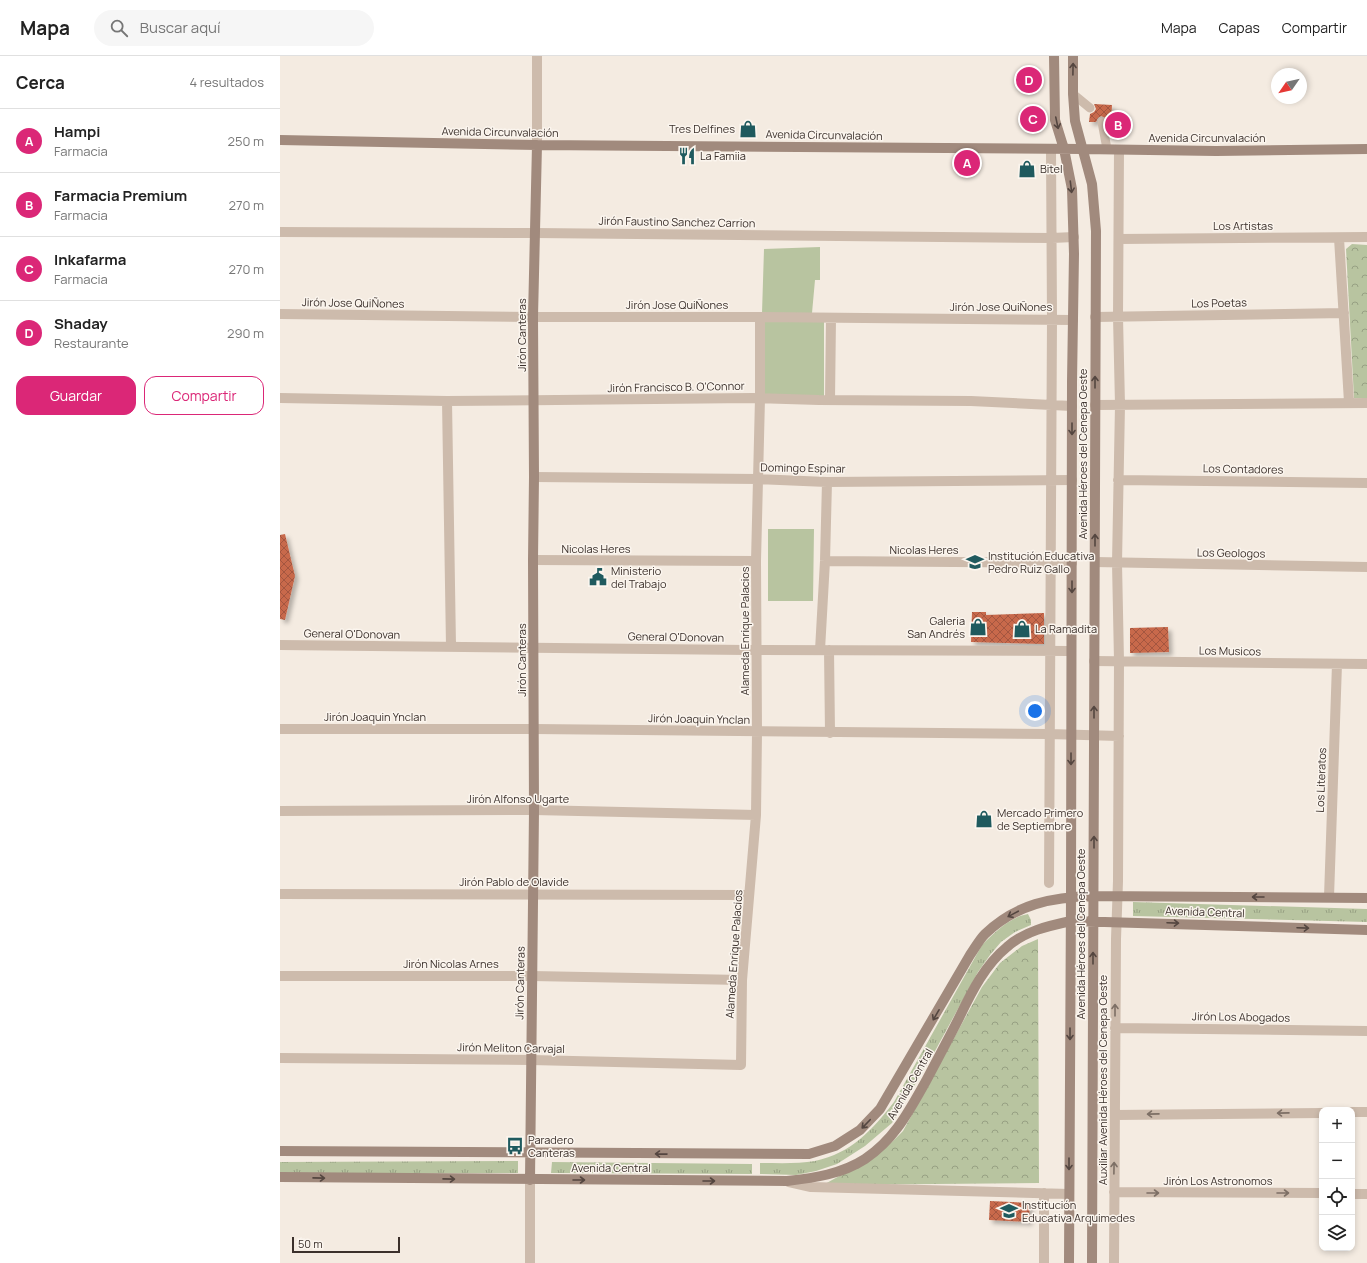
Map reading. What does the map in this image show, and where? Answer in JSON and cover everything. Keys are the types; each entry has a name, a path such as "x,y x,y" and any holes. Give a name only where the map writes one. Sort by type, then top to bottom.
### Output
{"main road":[{"name":"Avenida Héroes del Cenepa Oeste","path":"1054,56 1055,120 1064,149 1072,190 1074,237 1069,1263"},
{"name":"Avenida Héroes del Cenepa Oeste","path":"1073,56 1075,121 1092,184 1096,231 1092,1263"},
{"name":"Avenida Circunvalación","path":"280,140 1216,151 1367,149"},
{"name":"Jirón Canteras","path":"530,1180 534,810 533,400 537,144"},
{"name":"Avenida Central","path":"280,1151 809,1154 835,1146 860,1130 880,1109 970,955 984,935 1001,920 1027,906 1050,900 1094,896 1367,898"},
{"name":"Avenida Central","path":"280,1177 787,1181 815,1178 840,1171 865,1159 886,1142 899,1128 908,1114 969,999 991,963 1008,946 1029,933 1046,926 1071,921 1367,930"}],"street":[{"name":"Jirón Canteras","path":"537,56 537,144"},
{"path":"1049,883 1052,405 1051,149"},
{"name":"Auxiliar Avenida Héroes del Cenepa Oeste","path":"1114,1263 1116,922 1118,896 1119,736 1117,563 1120,405 1118,317 1119,150"},
{"name":"Jirón Faustino Sanchez Carrion","path":"280,232 1074,237"},
{"name":"Los Artistas","path":"1119,239 1367,237"},
{"path":"1340,238 1349,402"},
{"name":"Jirón Jose QuiÑones","path":"280,314 1073,320"},
{"name":"Los Poetas","path":"1095,317 1344,314"},
{"name":"Alameda Enrique Palacios","path":"741,1065 742,980 756,816 756,561 760,398 760,317"},
{"path":"830,400 831,318"},
{"name":"Jirón Francisco B. O'Connor","path":"280,398 447,401 760,398 971,401 1072,406"},
{"path":"447,401 451,646"},
{"path":"1095,405 1367,402"},
{"name":"Domingo Espinar","path":"534,477 758,479 828,482 1072,480"},
{"name":"Los Contadores","path":"1118,480 1367,483"},
{"path":"828,482 824,650 830,733"},
{"name":"Nicolas Heres","path":"533,560 756,561"},
{"name":"Nicolas Heres","path":"825,561 1072,563"},
{"name":"Los Geologos","path":"1095,562 1367,567"},
{"name":"General O'Donovan","path":"280,645 757,650 1071,651"},
{"name":"Los Musicos","path":"1094,661 1367,664"},
{"name":"Los Literatos","path":"1330,897 1337,664"},
{"name":"Jirón Joaquin Ynclan","path":"280,729 534,729 1119,736"},
{"name":"Jirón Alfonso Ugarte","path":"280,811 534,810 756,816"},
{"name":"Jirón Pablo de Olavide","path":"280,894 749,895"},
{"name":"Jirón Nicolas Arnes","path":"280,976 532,976 742,980"},
{"name":"Jirón Los Abogados","path":"1115,1028 1367,1031"},
{"name":"Jirón Meliton Carvajal","path":"280,1058 531,1060 741,1065"},
{"path":"1355,1112 1367,1112"},
{"path":"1115,1115 1319,1113"},
{"name":"Jirón Canteras","path":"530,1180 530,1263"},
{"path":"787,1181 811,1187 1069,1194"},
{"name":"Jirón Los Astronomos","path":"1114,1192 1319,1193"},
{"path":"1044,1193 1044,1263"},
{"path":"1355,1194 1367,1194"}],"lane":[{"path":"1073,94 1090,108"},
{"path":"1102,122 1107,149"}],"green space":[{"path":"1352,244 1367,245 1367,398 1354,398 1346,249"},
{"path":"820,247 820,280 815,280 812,313 762,313 764,249"},
{"path":"763,321 824,322 824,397 761,397"},
{"path":"768,529 814,529 813,601 768,601"},
{"path":"1133,902 1367,909 1367,922 1133,916"},
{"path":"1028,914 1031,920 1031,925 1015,932 1001,942 978,972 935,1051 892,1123 865,1146 837,1164 816,1171 796,1175 760,1174 760,1163 802,1163 815,1161 840,1152 860,1139 869,1131 894,1102 982,945 1009,922 1015,918"},
{"path":"1038,939 1039,1183 823,1185 872,1158 903,1131 982,987 1000,963 1022,946"},
{"path":"518,1161 518,1173 280,1174 280,1162"},
{"path":"552,1162 752,1164 752,1174 551,1173"}],"building":[{"path":"1094,104 1112,105 1111,123 1108,122 1106,118 1101,116 1096,122 1089,122 1090,114 1096,109"},
{"path":"285,534 295,576 285,620 280,619 280,535"},
{"name":"La Ramadita","path":"972,612 986,612 986,615 1044,613 1044,644 971,642"},
{"path":"1168,627 1169,652 1130,653 1130,628"},
{"name":"Institución Educativa Arquimedes","path":"990,1201 1030,1203 1029,1222 989,1220"}],"place":[{"name":"Shaday","path":"1029,80"},
{"name":"Inkafarma","path":"1033,119"},
{"name":"Farmacia Premium","path":"1118,125"},
{"name":"Tres Delfines","path":"748,129"},
{"name":"La Famiia","path":"687,156"},
{"name":"Hampi","path":"967,163"},
{"name":"Bitel","path":"1027,169"},
{"name":"Institución Educativa Pedro Ruiz Gallo","path":"975,562"},
{"name":"Ministerio del Trabajo","path":"598,577"},
{"name":"Galeria San Andrés","path":"978,627"},
{"name":"La Ramadita","path":"1022,629"},
{"name":"Mercado Primero de Septiembre","path":"984,819"},
{"name":"Paradero Canteras","path":"515,1146"},
{"name":"Institución Educativa Arquimedes","path":"1009,1211"}]}
